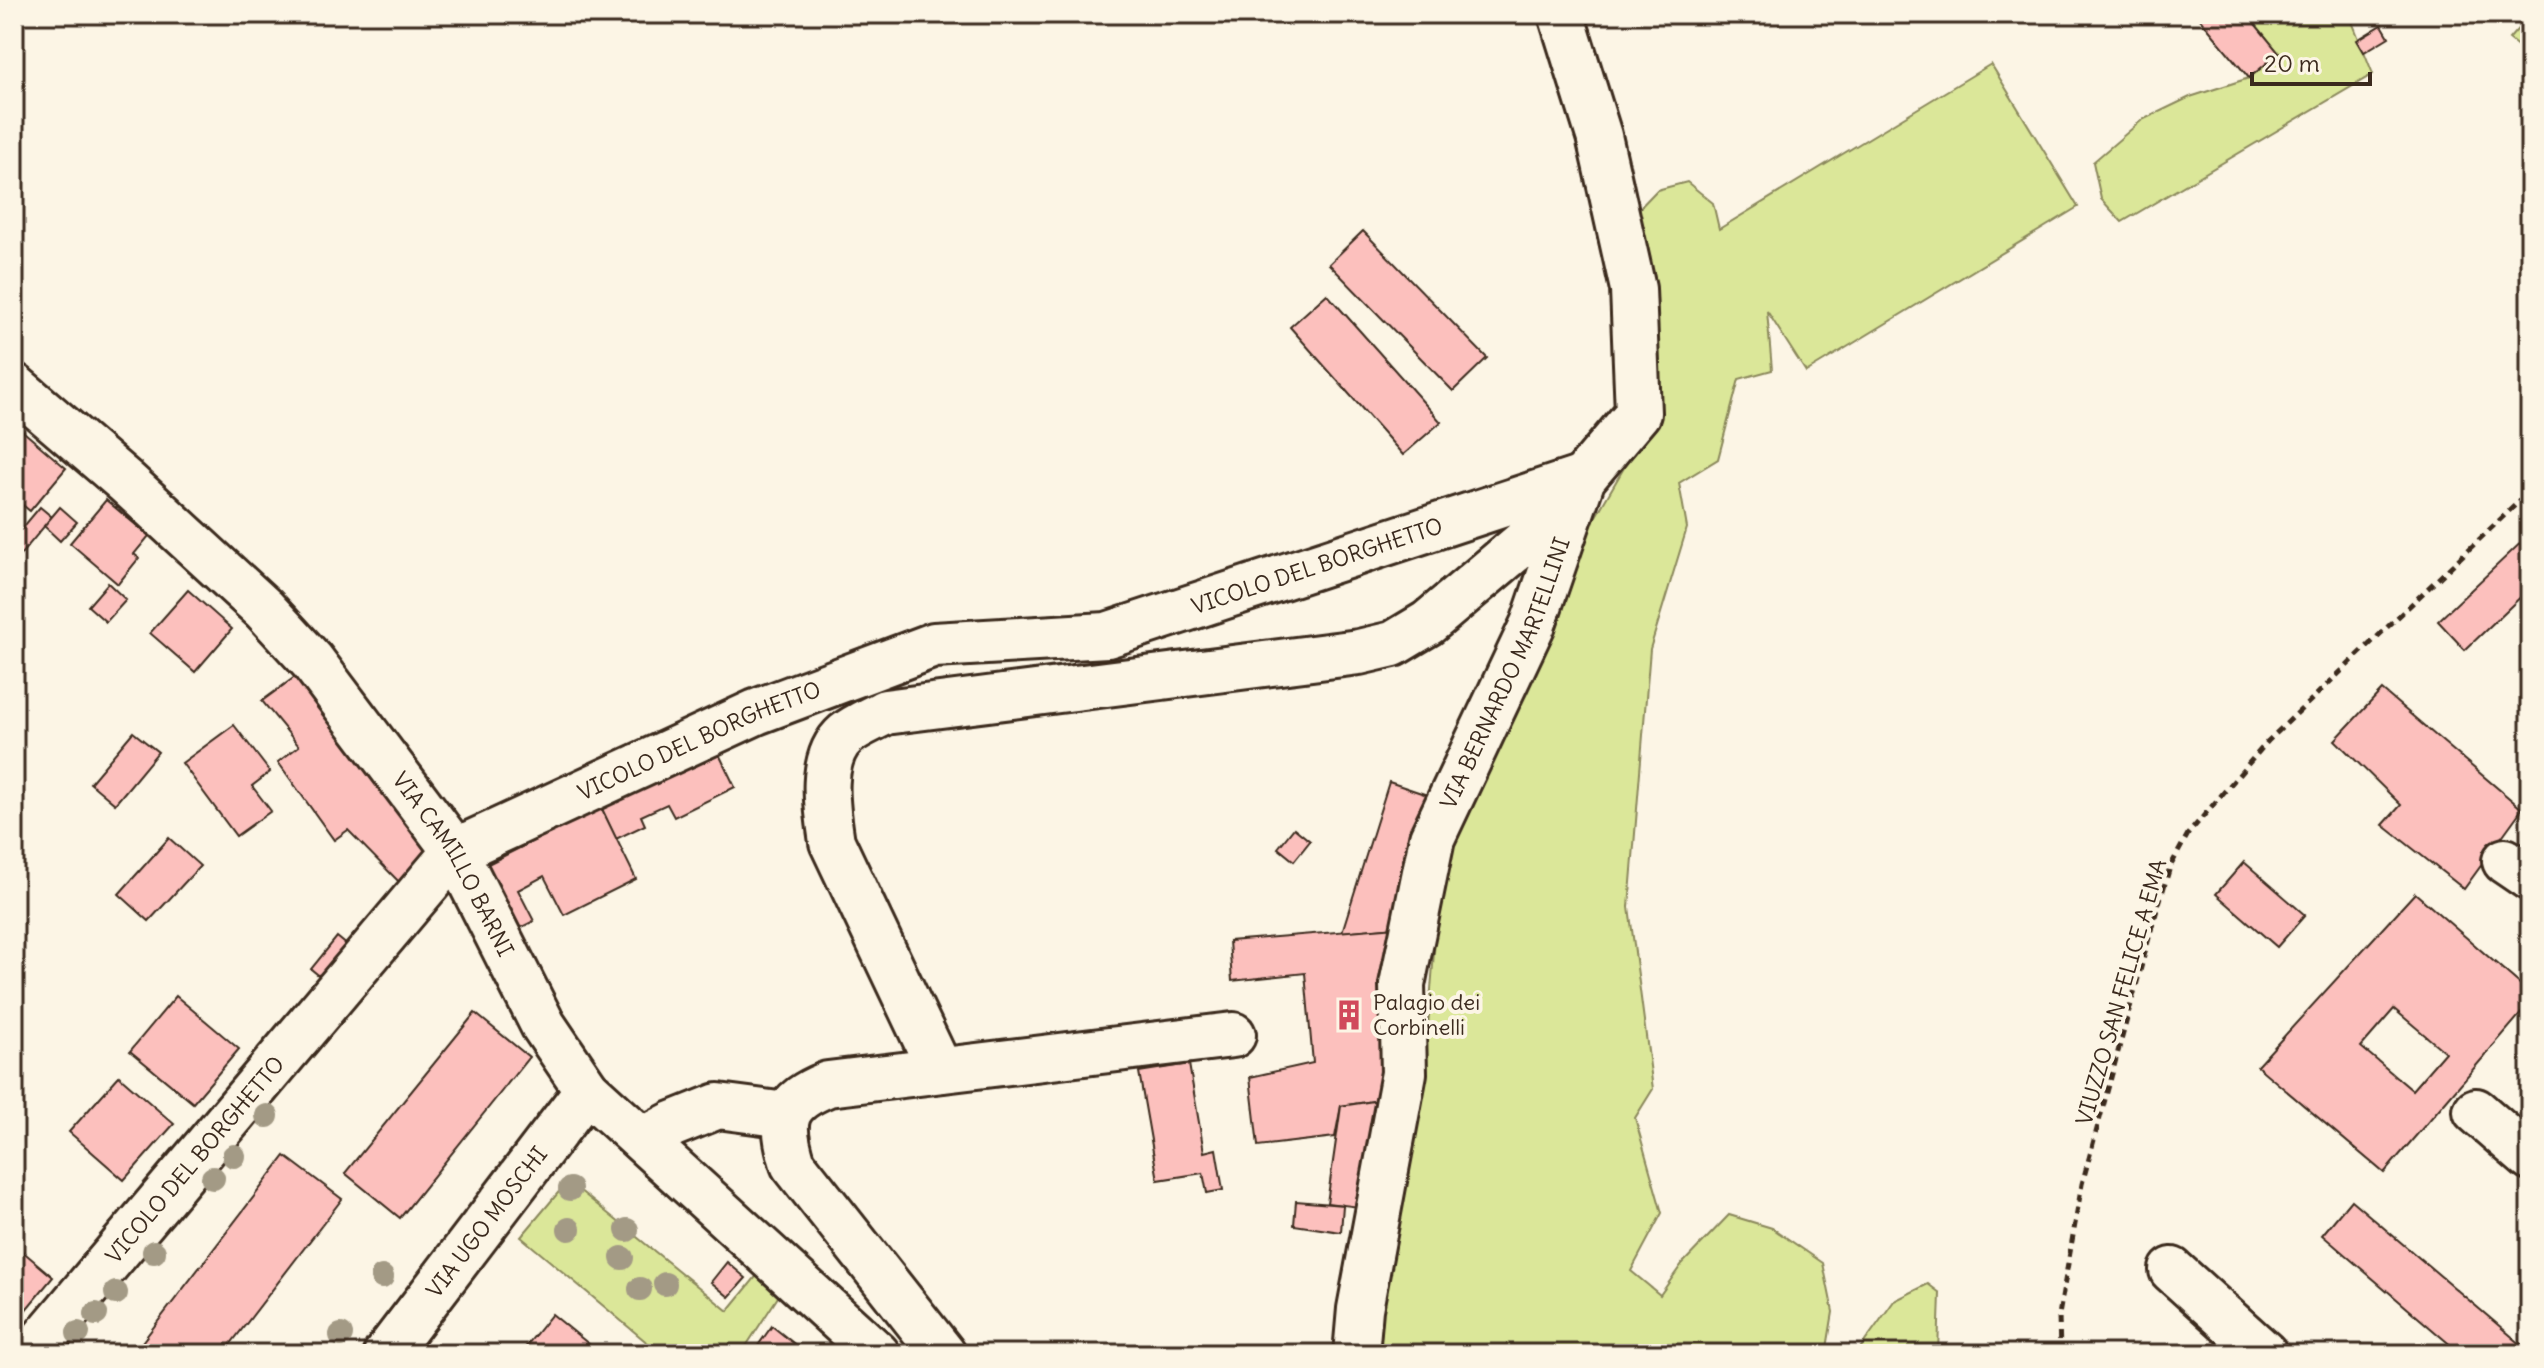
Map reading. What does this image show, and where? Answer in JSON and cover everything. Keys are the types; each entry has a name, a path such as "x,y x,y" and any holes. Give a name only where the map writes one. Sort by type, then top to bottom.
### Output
{"street":[{"name":"VIA BERNARDO MARTELLINI","path":"1356,1354 1360,1309 1404,1073 1402,985 1432,838 1533,624 1580,488 1638,413 1633,289 1599,136 1561,14"},
{"name":"VIA CAMILLO BARNI","path":"14,386 126,482 264,609 312,661 455,851 543,1025 587,1090 877,1354"},
{"name":"VICOLO DEL BORGHETTO","path":"31,1354 455,851 756,712 934,645 1107,635 1580,488"},
{"path":"940,1070 832,842 827,806 830,756 846,734 885,712 1359,652 1393,644 1428,623 1580,488"},
{"path":"943,1354 793,1164 785,1137 786,1115 801,1095 828,1084 1233,1035"},
{"name":"VIA UGO MOSCHI","path":"386,1354 587,1090"},
{"path":"643,1140 718,1106 786,1115"},
{"path":"2476,1111 2530,1158"},
{"path":"2172,1270 2265,1354"}],"path":[{"name":"VIUZZO SAN FELICE A EMA","path":"2060,1354 2059,1315 2082,1184 2170,867 2188,834 2268,741 2530,491"}],"green space":[{"path":"2247,14 2349,14 2373,74 2122,222 2101,199 2093,162 2142,120 2190,97 2249,78 2279,53"},
{"path":"2530,15 2530,56 2509,39"},
{"path":"1991,64 2078,207 1806,372 1767,311 1772,370 1739,379 1718,459 1679,483 1687,528 1650,649 1629,907 1653,1089 1635,1118 1662,1213 1631,1271 1660,1295 1682,1264 1729,1215 1772,1228 1823,1263 1833,1312 1826,1354 1369,1354 1426,1052 1441,865 1585,535 1636,447 1632,216 1657,190 1687,182 1713,203 1719,229"},
{"path":"568,1181 728,1311 763,1268 787,1283 741,1354 654,1354 656,1350 521,1237"},
{"path":"1928,1284 1940,1293 1938,1354 1856,1354 1894,1301"}],"building":[{"path":"2196,14 2247,14 2279,53 2249,78"},
{"path":"2382,25 2389,37 2364,52 2357,40"},
{"path":"1363,231 1487,358 1453,391 1329,264"},
{"path":"1327,294 1441,422 1403,455 1290,327"},
{"path":"18,427 66,468 30,511 14,498 14,432"},
{"path":"106,500 149,536 134,554 139,558 118,584 70,543"},
{"path":"40,507 52,517 18,558 14,555 14,538"},
{"path":"60,507 77,522 60,541 44,526"},
{"path":"2530,534 2530,588 2465,650 2438,621"},
{"path":"108,583 126,600 106,622 88,606"},
{"path":"188,590 232,629 195,672 150,633"},
{"path":"303,671 447,850 409,892 348,830 334,840 278,762 299,746 262,701"},
{"path":"2382,690 2522,809 2464,889 2383,825 2401,805 2335,740"},
{"path":"234,725 270,772 252,786 271,811 236,836 182,763"},
{"path":"133,732 158,752 115,804 90,783"},
{"path":"717,750 735,787 674,817 667,804 641,816 645,825 616,839 601,807"},
{"path":"1389,782 1439,799 1397,927 1342,932"},
{"path":"601,807 636,879 564,915 544,876 518,890 534,921 512,932 480,868"},
{"path":"1294,828 1310,841 1294,861 1278,848"},
{"path":"169,838 200,866 149,921 119,894"},
{"path":"2244,862 2305,915 2277,947 2216,894"},
{"path":"2415,893 2530,993 2530,1003 2384,1173 2257,1066","holes":["2394,1009 2445,1052 2412,1090 2361,1047"]},
{"name":"Palagio dei Corbinelli","path":"1397,927 1387,1099 1341,1106 1335,1137 1258,1146 1250,1077 1313,1063 1305,973 1232,981 1229,941"},
{"path":"337,937 354,951 328,983 311,969"},
{"path":"176,996 239,1049 193,1103 130,1051"},
{"path":"475,1013 529,1057 400,1218 345,1173"},
{"path":"1189,1064 1204,1152 1216,1149 1223,1190 1207,1193 1203,1173 1158,1180 1139,1072"},
{"path":"119,1076 174,1124 124,1180 69,1132"},
{"path":"1387,1099 1367,1208 1327,1203 1341,1106"},
{"path":"285,1156 342,1199 223,1354 133,1354"},
{"path":"2351,1200 2530,1354 2461,1354 2322,1235"},
{"path":"1296,1201 1343,1205 1341,1232 1294,1225"},
{"path":"14,1244 53,1277 14,1324"},
{"path":"727,1262 746,1278 729,1297 711,1282"},
{"path":"552,1314 601,1354 520,1354"},
{"path":"772,1326 807,1354 752,1354"}],"place":[{"name":"Palagio dei Corbinelli","path":"1349,1015"}]}
